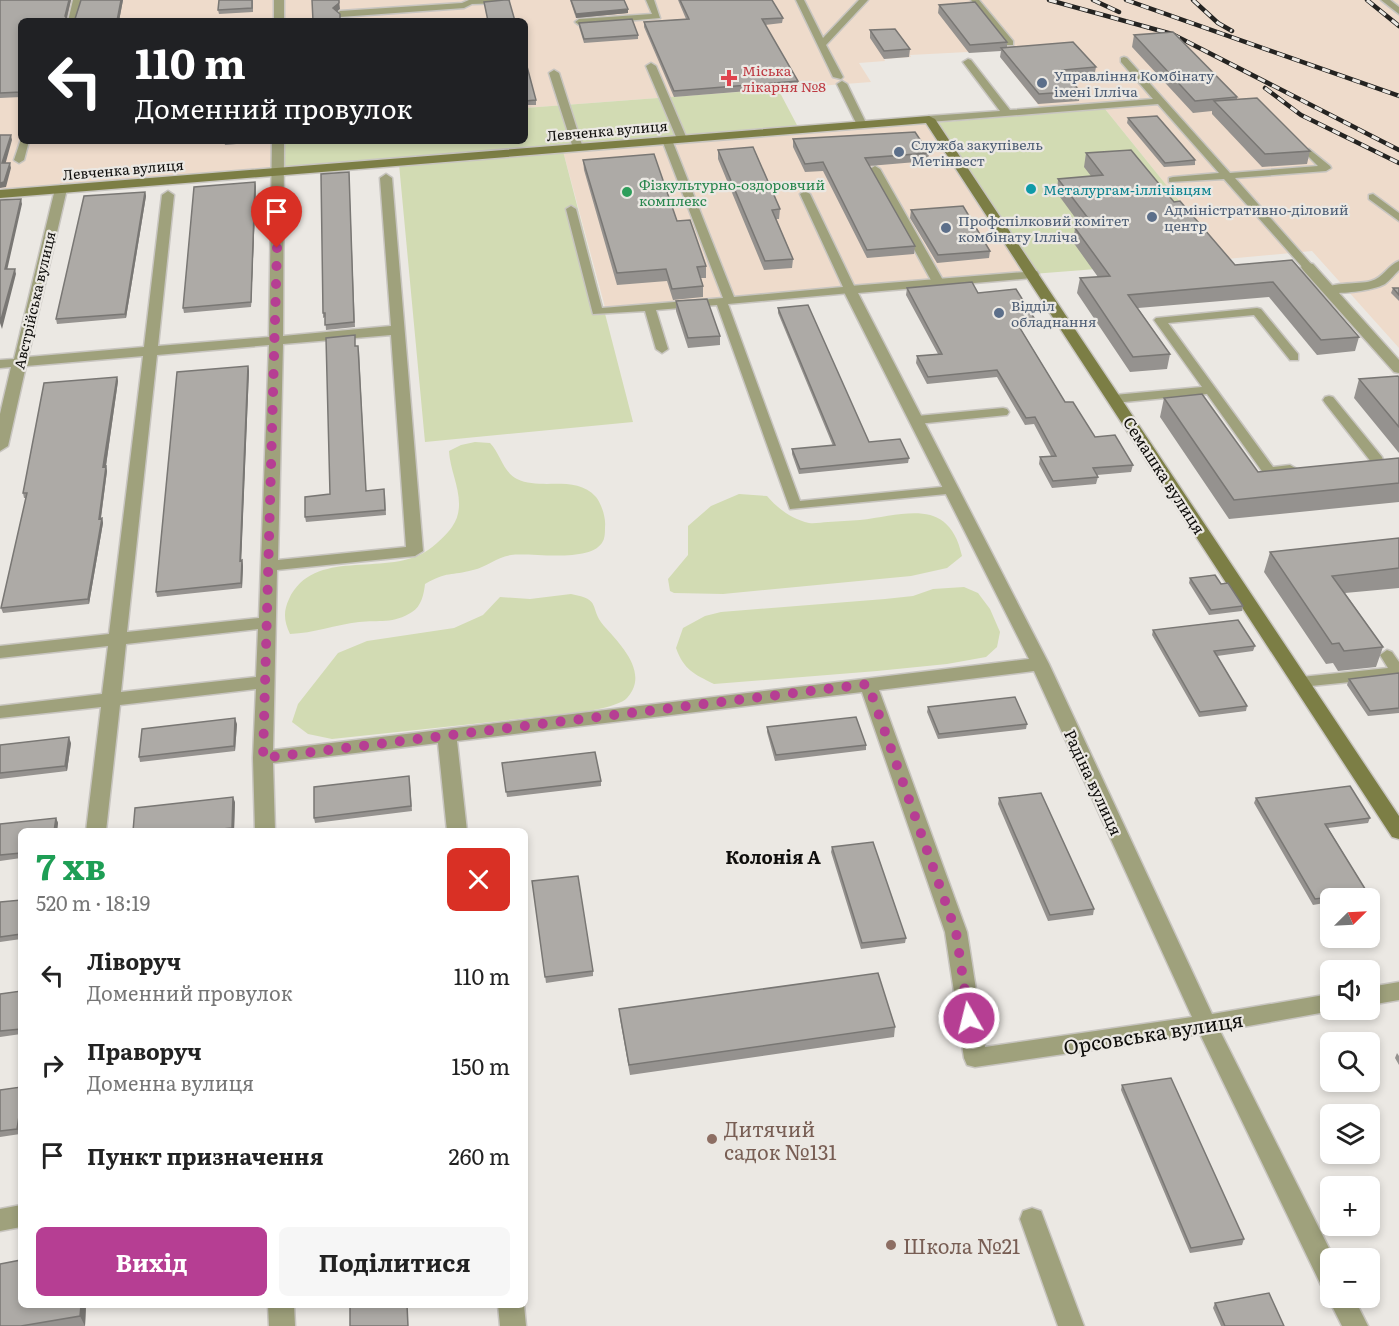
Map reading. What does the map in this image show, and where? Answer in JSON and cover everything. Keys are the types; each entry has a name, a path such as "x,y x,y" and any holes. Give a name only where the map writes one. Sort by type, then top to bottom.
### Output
{"street":[{"path":"279,0 279,18"},
{"name":"Левченка вулиця","path":"0,194 929,119"},
{"name":"Семашка вулиця","path":"929,119 1399,832"},
{"path":"265,828 263,758 276,340 278,144"},
{"path":"268,566 415,551 386,178"},
{"name":"Австрійська вулиця","path":"0,446 61,189"},
{"path":"96,828 168,195"},
{"path":"1308,267 1399,369"},
{"path":"850,290 1032,274"},
{"name":"Радіна вулиця","path":"850,290 1040,664 1206,1024 1320,1257"},
{"path":"0,364 398,330"},
{"path":"0,652 266,623"},
{"path":"263,758 1040,664"},
{"path":"0,712 265,682"},
{"name":"Орсовська вулиця","path":"868,684 956,932 975,1058 1320,1005"},
{"path":"447,736 458,828"},
{"path":"1380,994 1399,991"},
{"path":"0,1220 18,1217"},
{"path":"1032,1219 1071,1326"},
{"path":"281,1308 282,1326"},
{"path":"511,1308 513,1326"},
{"path":"1346,1308 1355,1326"}],"lane":[{"path":"73,18 77,0"},
{"path":"340,14 464,5 471,1 504,0"},
{"path":"579,22 657,16 650,0"},
{"path":"800,0 862,125"},
{"path":"822,44 864,0"},
{"path":"975,0 1010,43"},
{"path":"1385,0 1399,11"},
{"path":"833,21 844,21"},
{"path":"811,23 822,22"},
{"path":"1124,60 1308,267"},
{"path":"968,62 1008,113"},
{"path":"651,66 682,139"},
{"path":"554,73 578,148"},
{"path":"929,119 1160,101"},
{"path":"667,140 726,301 795,506 952,490"},
{"path":"19,160 23,144"},
{"path":"1173,180 1326,168 1309,152"},
{"path":"875,169 938,282"},
{"path":"571,209 597,312 850,290 805,194"},
{"path":"1373,197 1399,218"},
{"path":"1329,290 1362,287 1380,282 1399,264"},
{"path":"649,307 662,348"},
{"path":"1294,357 1257,311 1160,320 1269,471 1302,468"},
{"path":"1114,399 1211,390"},
{"path":"1329,400 1377,460 1356,462"},
{"path":"916,420 1003,412"},
{"path":"1301,682 1398,672 1387,655"}],"shaded area":[{"path":"0,0 273,0 273,18 18,18 18,144 272,144 272,170 0,191"},
{"path":"284,0 1399,0 1399,348 1312,251 1226,259 1105,109 965,120 960,114 1040,107 1002,59 1012,58 1006,50 910,55 911,57 859,63 871,82 528,108 528,18 284,18"},
{"path":"931,121 1032,274 606,311 563,151"}],"green space":[{"path":"778,89 798,127 285,169 285,144 528,144 528,108"},
{"path":"1105,109 1226,259 1032,274 932,123"},
{"path":"563,151 633,422 425,442 399,164"},
{"path":"475,442 490,443 508,472 517,479 537,484 568,484 588,490 596,497 603,512 605,534 603,541 597,548 574,555 511,555 478,569 444,575 425,584 418,607 399,618 359,622 290,634 285,617 289,599 300,583 315,573 351,565 390,563 408,559 429,550 444,537 457,518 459,508 449,451"},
{"path":"739,494 767,496 786,513 809,523 860,520 908,513 936,517 947,524 956,537 962,556 947,568 911,576 723,594 670,591 668,579 688,555 688,526 711,506"},
{"path":"964,587 978,593 990,609 1000,632 997,647 986,657 947,664 877,671 714,684 690,670 682,662 676,648 683,628 705,616 721,612 885,599 913,596 933,589"},
{"path":"571,594 581,596 594,605 599,619 630,659 634,669 633,688 627,698 617,704 574,713 332,739 308,734 292,722 298,704 338,653 367,641 454,628 483,615 500,597 530,599"}],"building":[{"path":"0,0 69,0 66,18 18,18 18,92 0,93"},
{"path":"81,0 121,0 118,18 75,18"},
{"path":"219,0 252,0 252,8 218,10"},
{"path":"312,0 339,0 333,8 340,14 340,18 313,18"},
{"path":"509,0 514,18 487,18 484,2"},
{"path":"571,0 624,0 628,9 576,14"},
{"path":"680,0 772,0 783,18 762,19 798,81 674,91 644,22 689,19"},
{"path":"975,2 1007,42 970,45 939,5"},
{"path":"632,19 638,35 584,39 579,23"},
{"path":"895,29 910,49 884,51 870,30"},
{"path":"1173,32 1237,97 1195,101 1134,35"},
{"path":"1073,42 1096,67 1062,70 1080,91 1039,94 1001,48"},
{"path":"528,70 536,100 528,101"},
{"path":"1257,98 1310,151 1265,154 1214,101"},
{"path":"1157,116 1195,160 1165,163 1128,118"},
{"path":"915,132 929,153 865,158 915,246 867,250 823,162 805,164 793,139"},
{"path":"0,135 11,135 2,163 10,163 4,182 0,183"},
{"path":"753,147 780,209 772,210 793,259 765,261 718,150"},
{"path":"1131,150 1174,202 1180,201 1235,265 1292,260 1359,337 1321,340 1273,282 1128,295 1170,354 1133,357 1080,278 1110,276 1075,228 1094,226 1058,179 1103,175 1086,153"},
{"path":"654,154 677,221 690,220 706,266 697,267 703,286 672,289 666,269 617,273 583,160"},
{"path":"349,172 354,322 325,325 321,174"},
{"path":"255,182 251,302 183,308 194,187"},
{"path":"145,192 125,314 56,319 84,196"},
{"path":"21,199 5,269 15,269 0,323 0,200"},
{"path":"963,206 990,251 938,255 911,210"},
{"path":"972,282 978,293 1016,289 1034,318 1015,320 1065,402 1073,402 1095,437 1115,435 1133,465 1093,468 1098,477 1053,481 1040,457 1056,456 1035,417 1026,418 997,370 928,377 917,356 942,354 907,288"},
{"path":"707,299 720,336 688,338 676,301"},
{"path":"808,305 869,442 900,439 909,458 800,469 792,449 835,445 778,308"},
{"path":"355,335 355,346 358,346 366,491 384,489 385,510 305,517 305,497 330,494 326,338"},
{"path":"248,366 241,583 156,592 177,372"},
{"path":"117,377 103,467 106,466 99,519 102,518 88,599 1,608 27,493 23,493 44,383"},
{"path":"1399,377 1399,427 1359,379"},
{"path":"1202,394 1258,472 1399,458 1399,483 1234,500 1164,398"},
{"path":"1399,538 1399,568 1332,576 1383,647 1344,651 1339,643 1332,644 1270,552"},
{"path":"1215,575 1221,584 1228,583 1243,606 1211,610 1190,578"},
{"path":"1238,620 1255,646 1214,651 1247,706 1200,712 1153,630"},
{"path":"1399,673 1399,708 1370,711 1349,679"},
{"path":"1015,697 1027,724 939,734 928,707"},
{"path":"856,717 866,745 776,755 767,727"},
{"path":"235,718 234,746 139,757 142,729"},
{"path":"69,737 65,766 0,773 0,745"},
{"path":"595,752 601,781 506,792 502,763"},
{"path":"409,776 411,806 314,818 314,787"},
{"path":"1350,786 1370,818 1325,824 1365,888 1320,888 1320,898 1315,899 1256,798"},
{"path":"1041,793 1094,909 1050,915 999,798"},
{"path":"233,797 232,828 133,828 135,808"},
{"path":"56,818 54,828 18,828 18,853 0,855 0,824"},
{"path":"873,842 906,938 862,943 832,847"},
{"path":"578,876 593,971 545,977 532,881"},
{"path":"18,900 18,934 0,937 0,902"},
{"path":"878,973 895,1027 629,1065 619,1009"},
{"path":"18,991 18,1029 0,1031 0,994"},
{"path":"1171,1078 1244,1239 1191,1248 1122,1085"},
{"path":"18,1087 17,1129 0,1131 0,1090"},
{"path":"18,1261 18,1308 81,1308 80,1316 21,1326 0,1326 0,1264"},
{"path":"1269,1293 1284,1326 1225,1326 1215,1303"},
{"path":"350,1308 407,1308 408,1326 350,1326"}],"railway":[{"path":"1049,0 1172,34 1399,150"},
{"path":"1093,0 1119,12"},
{"path":"1126,0 1399,96"},
{"path":"1193,0 1218,23 1232,31"},
{"path":"1367,0 1399,26"},
{"path":"1265,88 1301,115 1399,163"}],"place":[{"name":"Міська лікарня №8","path":"729,78"},
{"name":"Управління Комбінату імені Ілліча","path":"1042,83"},
{"name":"Служба закупівель Метінвест","path":"899,152"},
{"name":"Металургам-іллічівцям","path":"1031,189"},
{"name":"Фізкультурно-оздоровчий комплекс","path":"627,192"},
{"name":"Адміністративно-діловий центр","path":"1152,217"},
{"name":"Профспілковий комітет комбінату Ілліча","path":"946,228"},
{"name":"Відділ обладнання","path":"999,313"},
{"name":"Дитячий садок №131","path":"712,1139"},
{"name":"Школа №21","path":"891,1245"}],"district":[{"name":"Колонія А","path":"773,856"}],"route":[{"path":"277,248 263,758 868,684 956,932 969,1018"}]}
